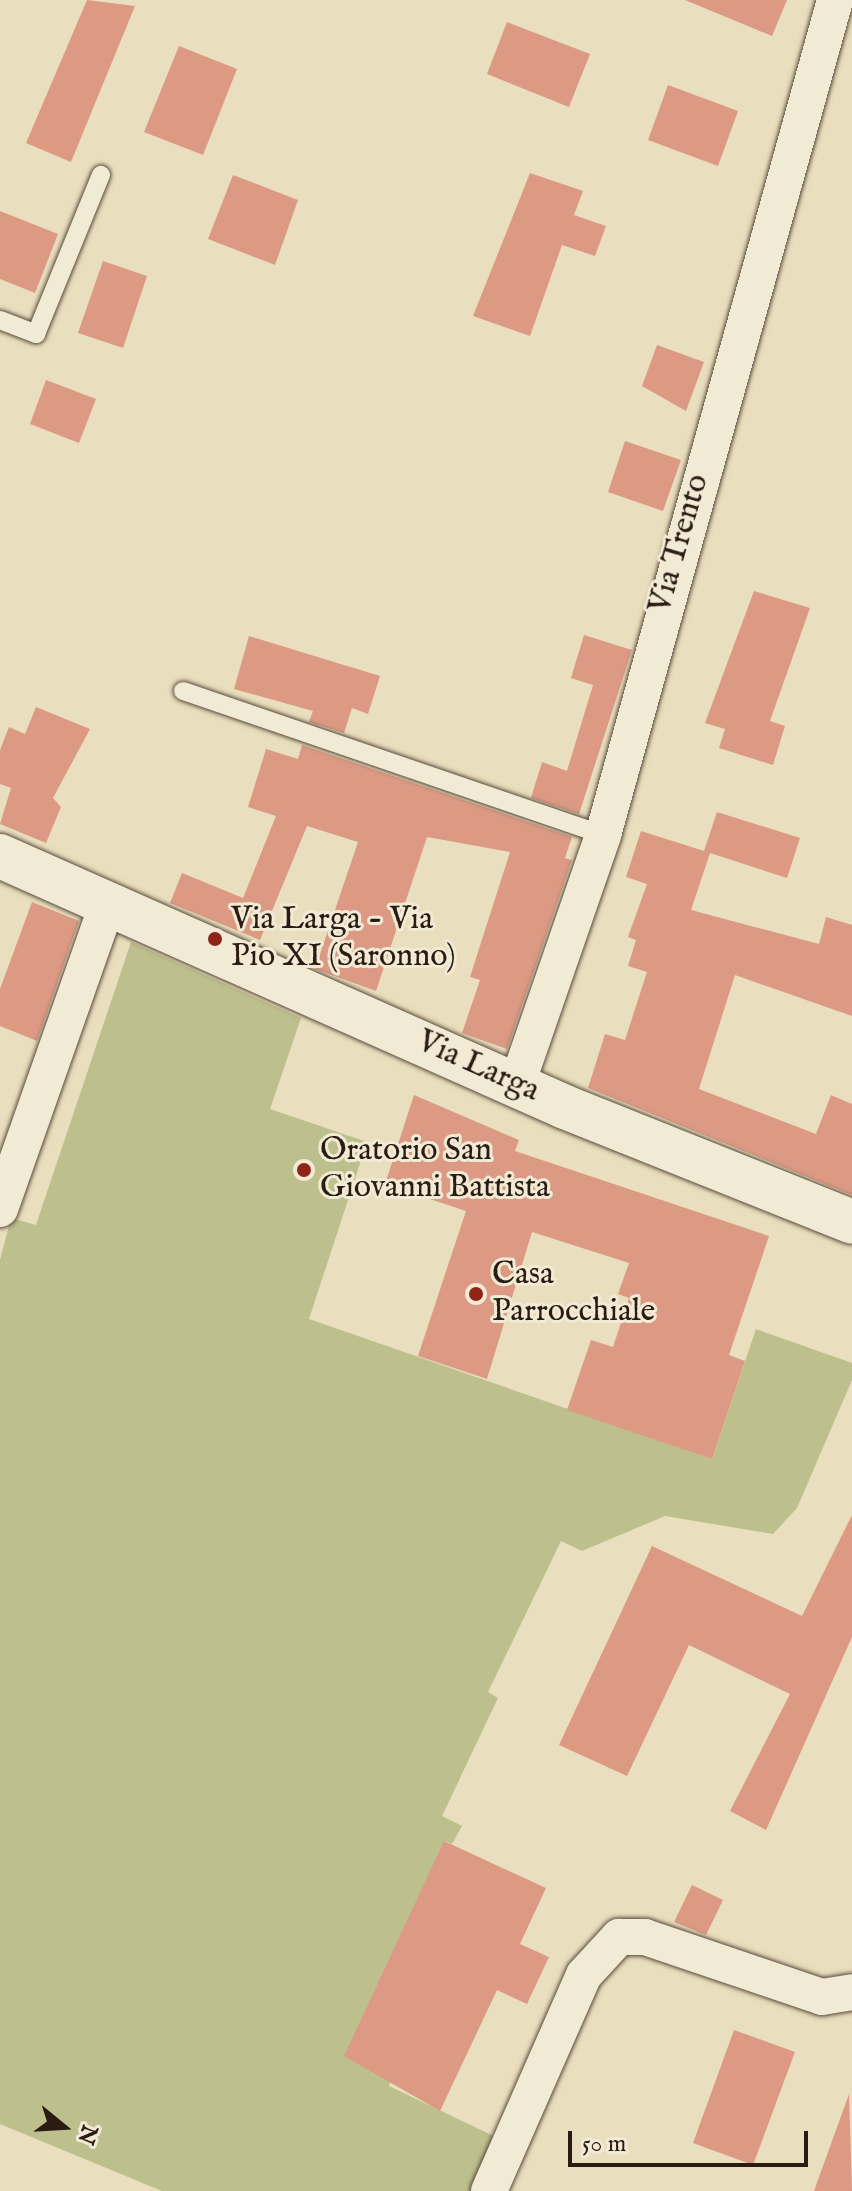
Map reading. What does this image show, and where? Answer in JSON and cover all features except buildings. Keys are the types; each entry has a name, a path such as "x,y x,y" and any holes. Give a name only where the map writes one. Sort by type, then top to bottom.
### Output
{"street":[{"name":"Via Trento","path":"517,1084 603,835 835,0"},
{"name":"Via Larga","path":"0,856 517,1084 852,1222"},
{"path":"0,1209 108,903"},
{"path":"489,2191 584,1975 619,1937 645,1937 822,1997 852,1992"}],"lane":[{"path":"0,320 36,334 101,175"},
{"path":"183,691 603,835"}],"green space":[{"path":"131,942 301,1018 270,1109 367,1142 309,1319 712,1459 756,1329 852,1363 852,1380 797,1508 773,1534 665,1516 582,1551 561,1541 488,1692 498,1698 442,1816 462,1826 452,1844 445,1841 389,2086 504,2141 481,2191 162,2191 0,2124 0,1260 11,1218 36,1225"}],"place":[{"name":"Via Larga - Via Pio XI (Saronno)","path":"215,939"},
{"name":"Oratorio San Giovanni Battista","path":"304,1170"},
{"name":"Casa Parrocchiale","path":"476,1294"}]}
